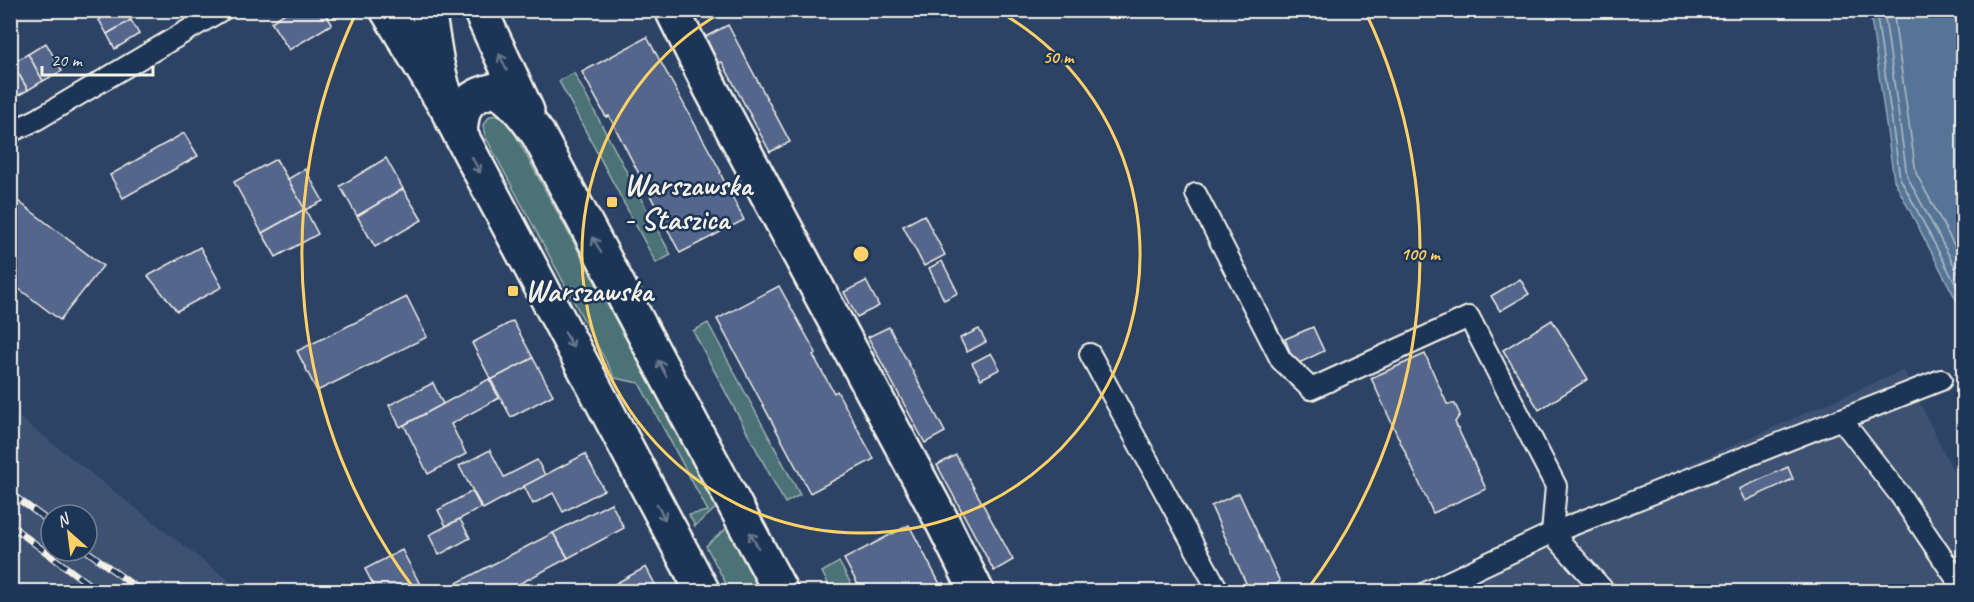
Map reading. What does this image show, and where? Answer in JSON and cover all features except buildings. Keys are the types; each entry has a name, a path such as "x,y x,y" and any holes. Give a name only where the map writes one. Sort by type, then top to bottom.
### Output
{"main road":[{"path":"387,10 454,124 703,591"},
{"path":"428,10 437,64 454,124"},
{"path":"480,10 538,134 781,591"},
{"path":"672,10 711,89 939,514 977,591"},
{"path":"454,124 465,105 477,94 495,90 512,101 538,134"}],"lane":[{"path":"10,132 36,120 222,10"},
{"path":"1196,194 1281,360 1311,389 1469,317 1556,486 1552,533 1605,591"},
{"path":"1090,354 1219,591"},
{"path":"1427,591 1552,533 1941,380"},
{"path":"1841,419 1900,495 1964,590"}],"shaded area":[{"path":"1904,370 1963,492 1963,591 1397,592"},
{"path":"10,411 11,411 242,591 11,591"}],"green space":[{"path":"574,73 671,255 656,263 559,81"},
{"path":"500,115 509,123 717,507 695,526 689,515 708,511 639,383 615,378 485,136 483,125 490,116"},
{"path":"708,323 800,495 785,503 693,331"},
{"path":"727,528 761,591 730,591 706,546"},
{"path":"839,562 855,591 832,591 822,572"}],"water":[{"path":"1870,11 1963,11 1963,313 1894,180"}],"railway":[{"path":"10,493 39,514"},
{"path":"10,525 99,592"},
{"path":"99,560 142,592"}],"place":[{"name":"Warszawska - Staszica","path":"612,202"},
{"name":"Warszawska","path":"513,291"}]}
